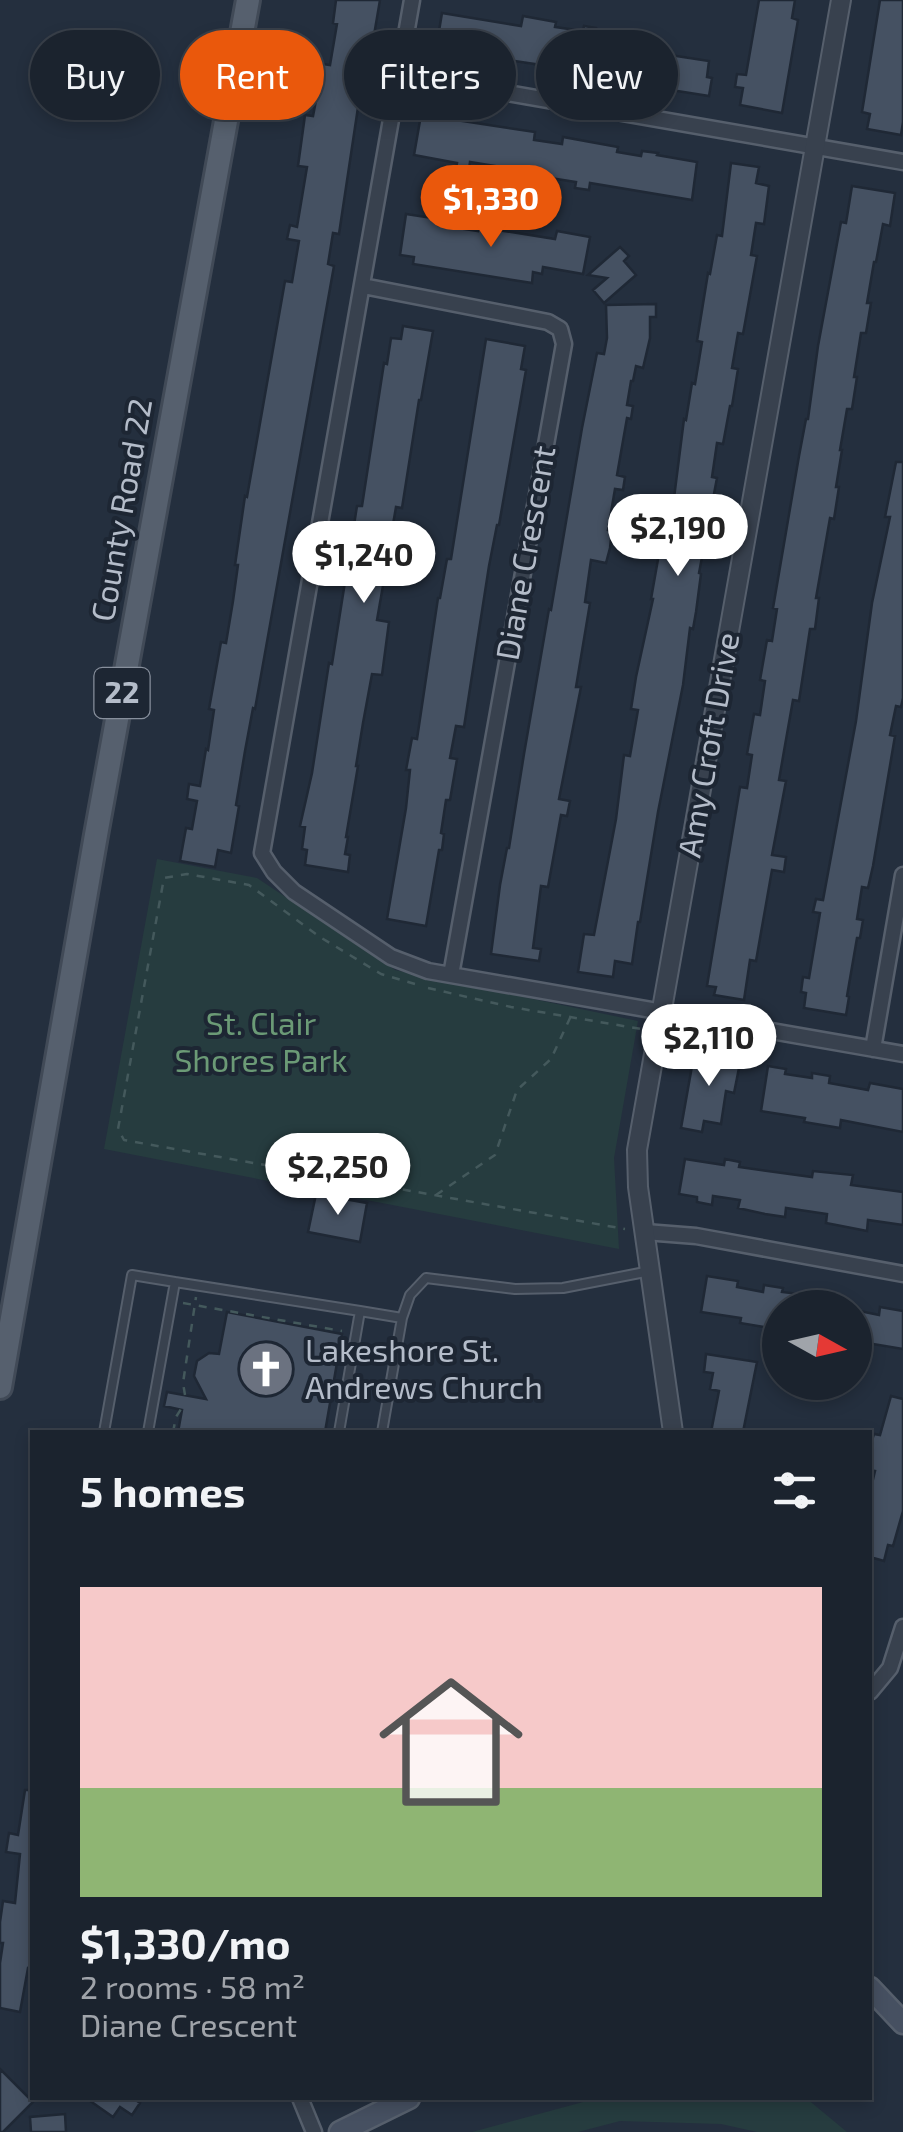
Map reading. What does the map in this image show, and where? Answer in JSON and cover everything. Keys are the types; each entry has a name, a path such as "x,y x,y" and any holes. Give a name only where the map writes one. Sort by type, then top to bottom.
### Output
{"main road":[{"name":"County Road 22","path":"0,1387 248,0"},
{"path":"872,1990 903,2024"},
{"path":"340,2132 405,2100"}],"street":[{"path":"407,30 412,0"},
{"name":"Amy Croft Drive","path":"672,1430 638,1187 637,1150 841,0"},
{"path":"516,95 903,162"},
{"path":"391,120 262,853 294,892 391,958 428,971 903,1054"},
{"name":"Diane Crescent","path":"363,286 548,322 560,329 564,344 450,975"},
{"path":"873,1048 903,875"},
{"path":"645,1232 696,1236 903,1274"},
{"path":"872,1690 890,1668 903,1627"},
{"path":"301,2100 314,2132"}],"lane":[{"path":"382,1430 402,1318 410,1295 426,1278 515,1290 563,1288 650,1270"},
{"path":"104,1430 132,1276 402,1318"},
{"path":"148,1430 175,1282"},
{"path":"339,1430 360,1310"}],"path":[{"path":"642,1029 456,995 381,974 320,937 249,885 187,874 164,878 118,1129 124,1140 645,1232"},
{"path":"435,1195 495,1156 517,1090 552,1058 579,998"},
{"path":"184,1395 198,1286"},
{"path":"172,1302 356,1333"},
{"path":"173,1430 182,1410"}],"green space":[{"name":"St. Clair Shores Park","path":"157,859 257,878 395,970 638,1021 614,1158 619,1249 104,1149"},
{"path":"591,2100 808,2100 847,2132 757,2132 721,2124 620,2121 578,2132 472,2132"}],"building":[{"path":"336,0 380,0 375,30 344,30 344,120 356,120 339,234 333,233 328,264 334,266 245,751 231,853 218,850 215,867 180,861 186,828 192,829 197,801 187,799 189,784 200,786 208,750 214,710 209,709 221,642 226,643 245,496 285,281 292,282 299,241 287,239 290,225 297,227 307,167 298,166 304,120 324,120 324,64 330,65 337,24 333,23"},
{"path":"759,0 795,0 792,18 798,20 782,113 740,105 743,88 735,87 737,74 746,75"},
{"path":"880,0 903,0 901,135 867,129 870,114 862,112"},
{"path":"442,13 521,26 523,16 576,30 536,30 536,64 516,61 516,30 439,30"},
{"path":"678,56 709,61 709,96 678,91"},
{"path":"420,120 456,120 535,132 534,140 562,144 563,137 618,147 617,152 641,156 642,151 658,153 697,162 692,200 590,183 589,190 575,188 576,182 550,178 549,185 535,183 536,175 509,171 508,178 494,176 495,166 470,162 469,170 456,168 457,163 414,155"},
{"path":"731,163 759,167 756,183 769,186 764,224 756,223 751,255 757,256 743,334 738,333 732,368 738,369 732,406 723,444 717,443 712,477 717,478 699,573 696,612 693,629 690,628 640,922 632,964 615,961 613,977 578,972 584,934 594,935 624,755 630,756 638,710 631,709 636,677 669,497 674,498 684,419 702,342 697,341 708,273 717,235 722,236"},
{"path":"852,186 895,193 890,226 883,224 874,262 866,333 861,333 852,409 847,409 840,450 834,519 830,518 816,598 815,629 810,629 799,701 793,700 779,780 786,781 772,855 786,857 784,872 772,870 756,961 750,960 744,1000 714,995 716,987 707,986 740,787 747,788 752,755 747,754 754,714 760,715 765,681 760,680 767,640 772,641 777,609 773,608 818,346 841,222 846,223"},
{"path":"406,214 439,219 438,225 478,231 479,227 555,239 557,231 590,237 583,274 543,267 542,274 533,272 532,283 413,264 414,257 400,255"},
{"path":"620,247 629,256 624,261 636,275 604,303 593,290 607,278 588,275"},
{"path":"656,304 656,317 650,317 643,368 636,366 631,381 627,405 633,406 631,419 627,418 617,475 625,477 623,490 615,489 608,530 612,531 610,548 606,563 591,560 585,602 590,603 576,687 581,687 559,799 570,801 567,816 561,815 548,887 541,886 533,948 541,949 539,961 491,954 582,428 597,353 604,354 607,338 606,305"},
{"path":"403,326 433,331 402,508 396,507 389,548 390,561 394,562 392,581 384,580 377,620 389,622 382,675 372,674 363,723 346,837 348,872 305,865 305,827 300,826 329,663 332,664 357,506 362,506 384,363 387,364 391,338 401,339"},
{"path":"486,339 525,346 521,369 526,370 464,727 456,726 450,758 457,759 450,800 446,800 442,850 426,926 387,919 406,808 410,770 406,770 412,738 417,739 438,598 447,559 451,559"},
{"path":"896,462 903,462 903,698 901,707 896,706 890,735 895,736 873,866 868,888 862,887 857,919 863,920 846,1015 804,1008 806,993 801,992 803,977 809,978 820,913 813,912 816,899 823,900 856,721"},
{"path":"699,1051 741,1058 734,1093 726,1091 721,1124 704,1121 702,1132 681,1128 692,1066 696,1066"},
{"path":"768,1066 786,1069 785,1074 830,1076 829,1083 868,1090 870,1083 903,1089 903,1132 841,1120 840,1128 761,1111"},
{"path":"685,1159 724,1165 725,1159 740,1162 739,1167 812,1177 813,1171 853,1175 851,1185 903,1192 903,1225 868,1220 867,1231 826,1223 827,1214 786,1208 785,1217 765,1214 738,1208 740,1200 713,1196 712,1205 697,1202 697,1197 679,1194"},
{"path":"316,1194 367,1203 360,1242 308,1232"},
{"path":"707,1276 738,1281 737,1287 762,1292 762,1327 740,1323 741,1318 701,1312"},
{"path":"764,1285 782,1290 763,1290"},
{"path":"880,1307 903,1311 903,1349 872,1344 872,1314 879,1315"},
{"name":"Lakeshore St. Andrews Church","path":"227,1312 342,1334 325,1430 178,1430 182,1410 164,1406 167,1392 206,1399 194,1376 197,1361 209,1353 219,1354"},
{"path":"706,1354 757,1362 743,1430 711,1430 719,1391 710,1389 713,1373 704,1372"},
{"path":"891,1396 903,1399 903,1511 893,1546 888,1545 884,1561 872,1558 872,1440 874,1434 880,1435"},
{"path":"25,1790 30,1790 30,1968 20,2012 0,2008 0,1922 3,1901 15,1903 20,1854 6,1852 9,1833 18,1835"},
{"path":"0,2069 33,2102 0,2132"},
{"path":"89,2100 140,2103 132,2115 120,2107 113,2117"},
{"path":"65,2114 66,2132 31,2132 30,2117"}],"place":[{"name":"Lakeshore St. Andrews Church","path":"266,1369"}]}
